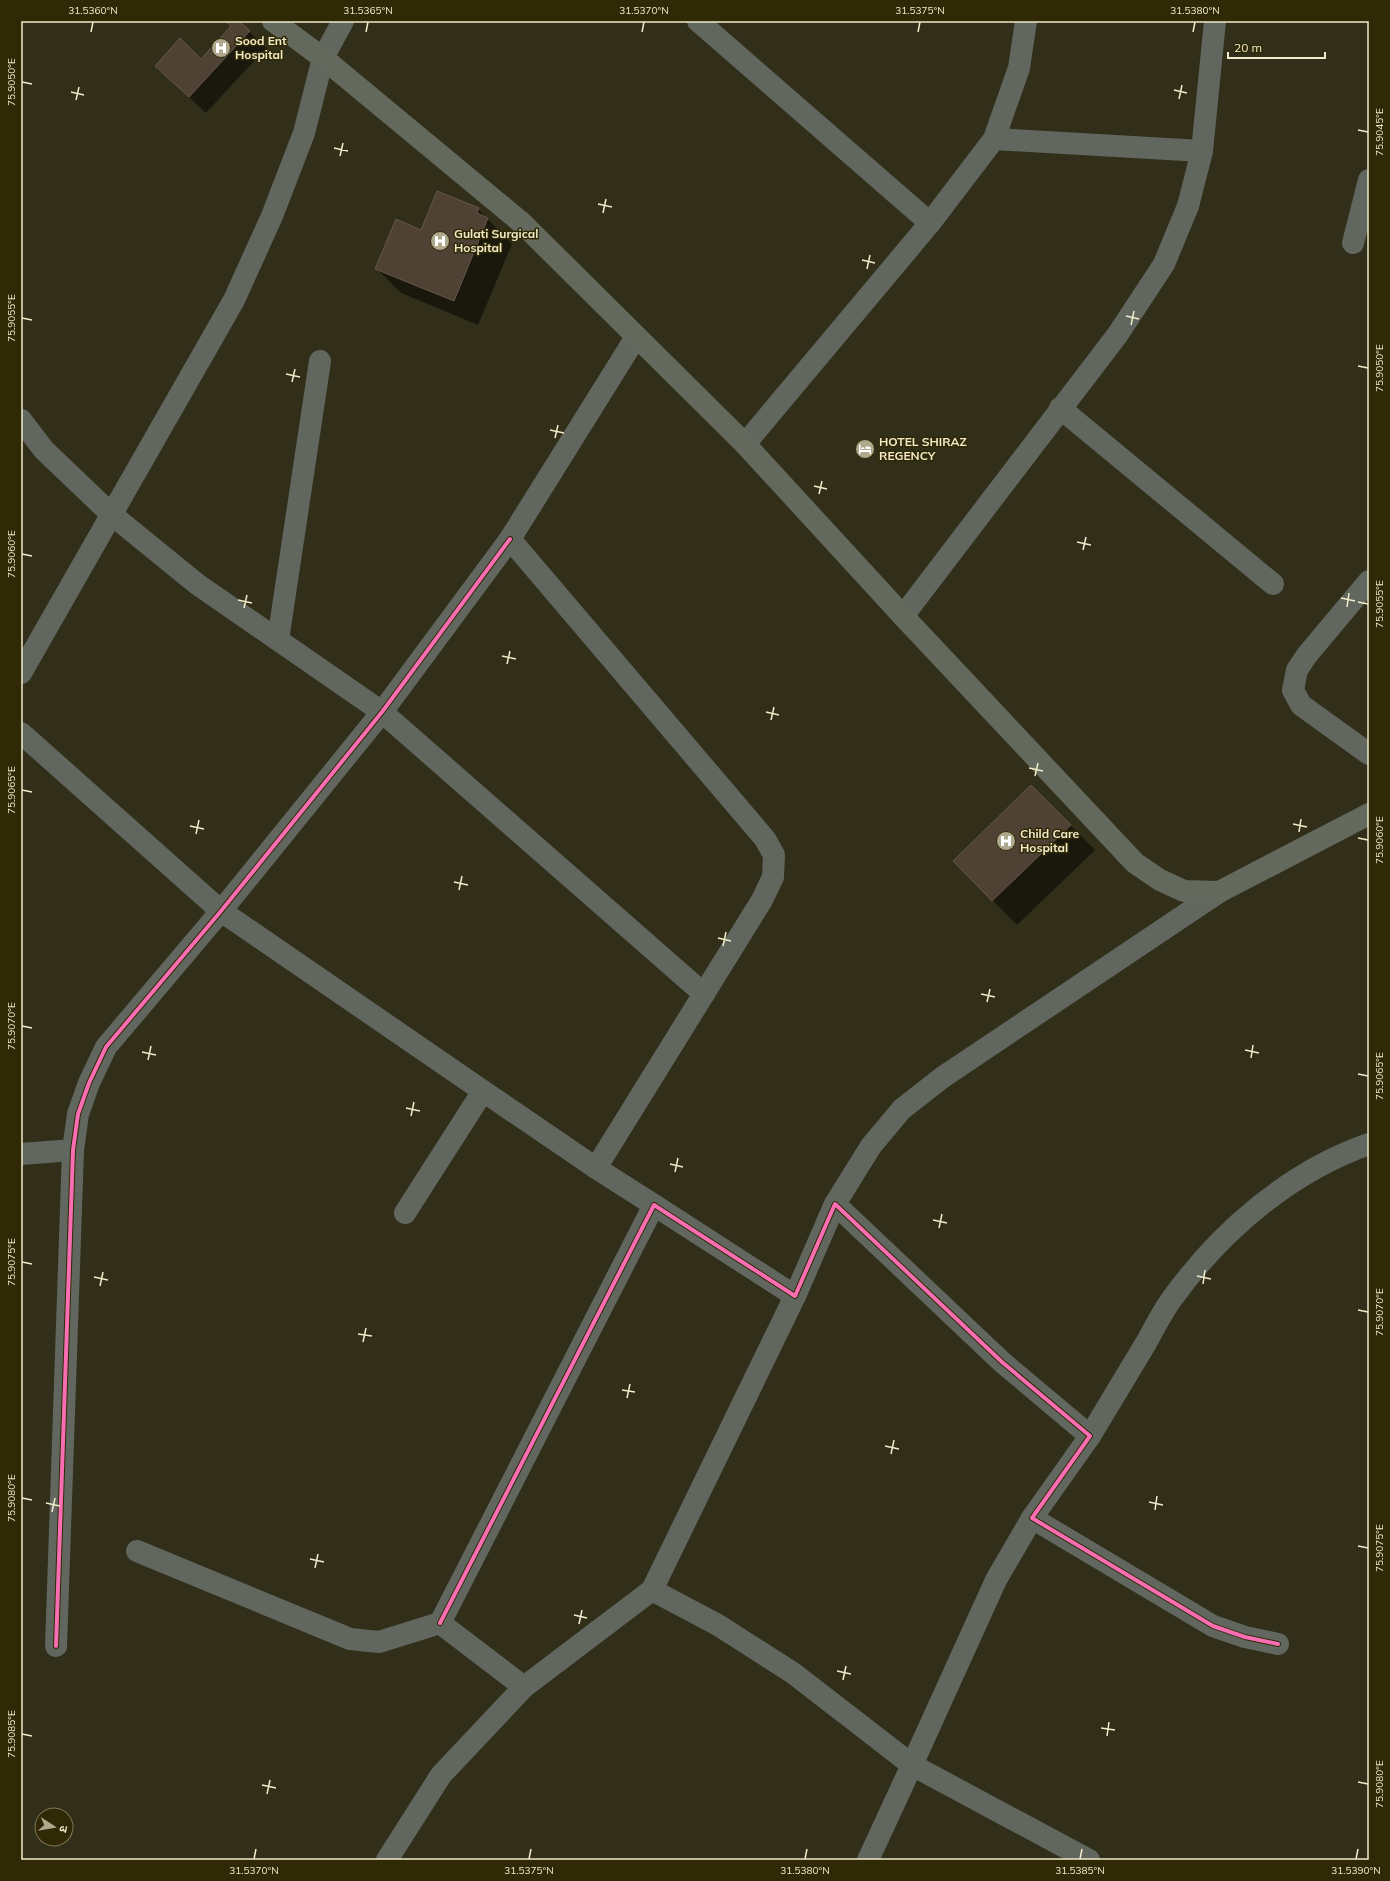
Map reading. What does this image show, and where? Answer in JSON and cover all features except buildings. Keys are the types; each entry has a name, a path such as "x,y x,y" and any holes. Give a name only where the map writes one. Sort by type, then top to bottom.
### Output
{"main road":[{"path":"273,21 323,58 522,222 745,444 902,616 1135,863 1160,880 1184,891 1219,892 1369,814"}],"street":[{"path":"21,673 111,514 207,350 234,300 272,216 304,133 323,58 343,21"},
{"path":"698,21 930,223"},
{"path":"745,444 930,223 994,139 1019,68 1026,21"},
{"path":"902,616 1118,334 1164,264 1188,206 1202,151 1215,21"},
{"path":"994,139 1202,151"},
{"path":"1353,243 1369,180"},
{"path":"56,1646 73,1150 78,1114 89,1083 106,1047 221,911 382,712 510,539 636,337"},
{"path":"278,640 320,362"},
{"path":"1060,408 1272,584"},
{"path":"21,420 44,450 111,514 197,584 382,712 704,994"},
{"path":"510,539 765,839 774,856 773,877 762,900 596,1168"},
{"path":"1369,581 1306,655 1297,670 1293,690 1301,705 1369,754"},
{"path":"21,733 221,911 596,1168 795,1296"},
{"path":"387,1860 440,1776 524,1687 652,1590 795,1296 835,1204 871,1146 902,1109 943,1077 1219,892"},
{"path":"405,1213 484,1091"},
{"path":"868,1860 996,1580 1032,1518 1090,1436 1173,1297 1214,1246 1258,1207 1304,1175 1348,1152 1369,1144"},
{"path":"21,1154 73,1150"},
{"path":"835,1204 1002,1362 1090,1436"},
{"path":"137,1551 350,1639 379,1642 440,1623 654,1205"},
{"path":"1032,1518 1213,1626 1246,1637 1278,1644"},
{"path":"652,1590 718,1625 793,1673 912,1765 1089,1860"},
{"path":"440,1623 524,1687"}],"cycle path":[{"path":"56,1646 73,1150 78,1114 89,1083 106,1047 221,911 382,712 510,539"},
{"path":"440,1623 654,1205 795,1296 835,1204 1002,1362 1090,1436 1032,1518 1213,1626 1245,1637 1278,1644"}],"place":[{"name":"Sood Ent Hospital","path":"221,48"},
{"name":"Gulati Surgical Hospital","path":"440,241"},
{"name":"HOTEL SHIRAZ REGENCY","path":"865,449"},
{"name":"Child Care Hospital","path":"1006,841"}]}
